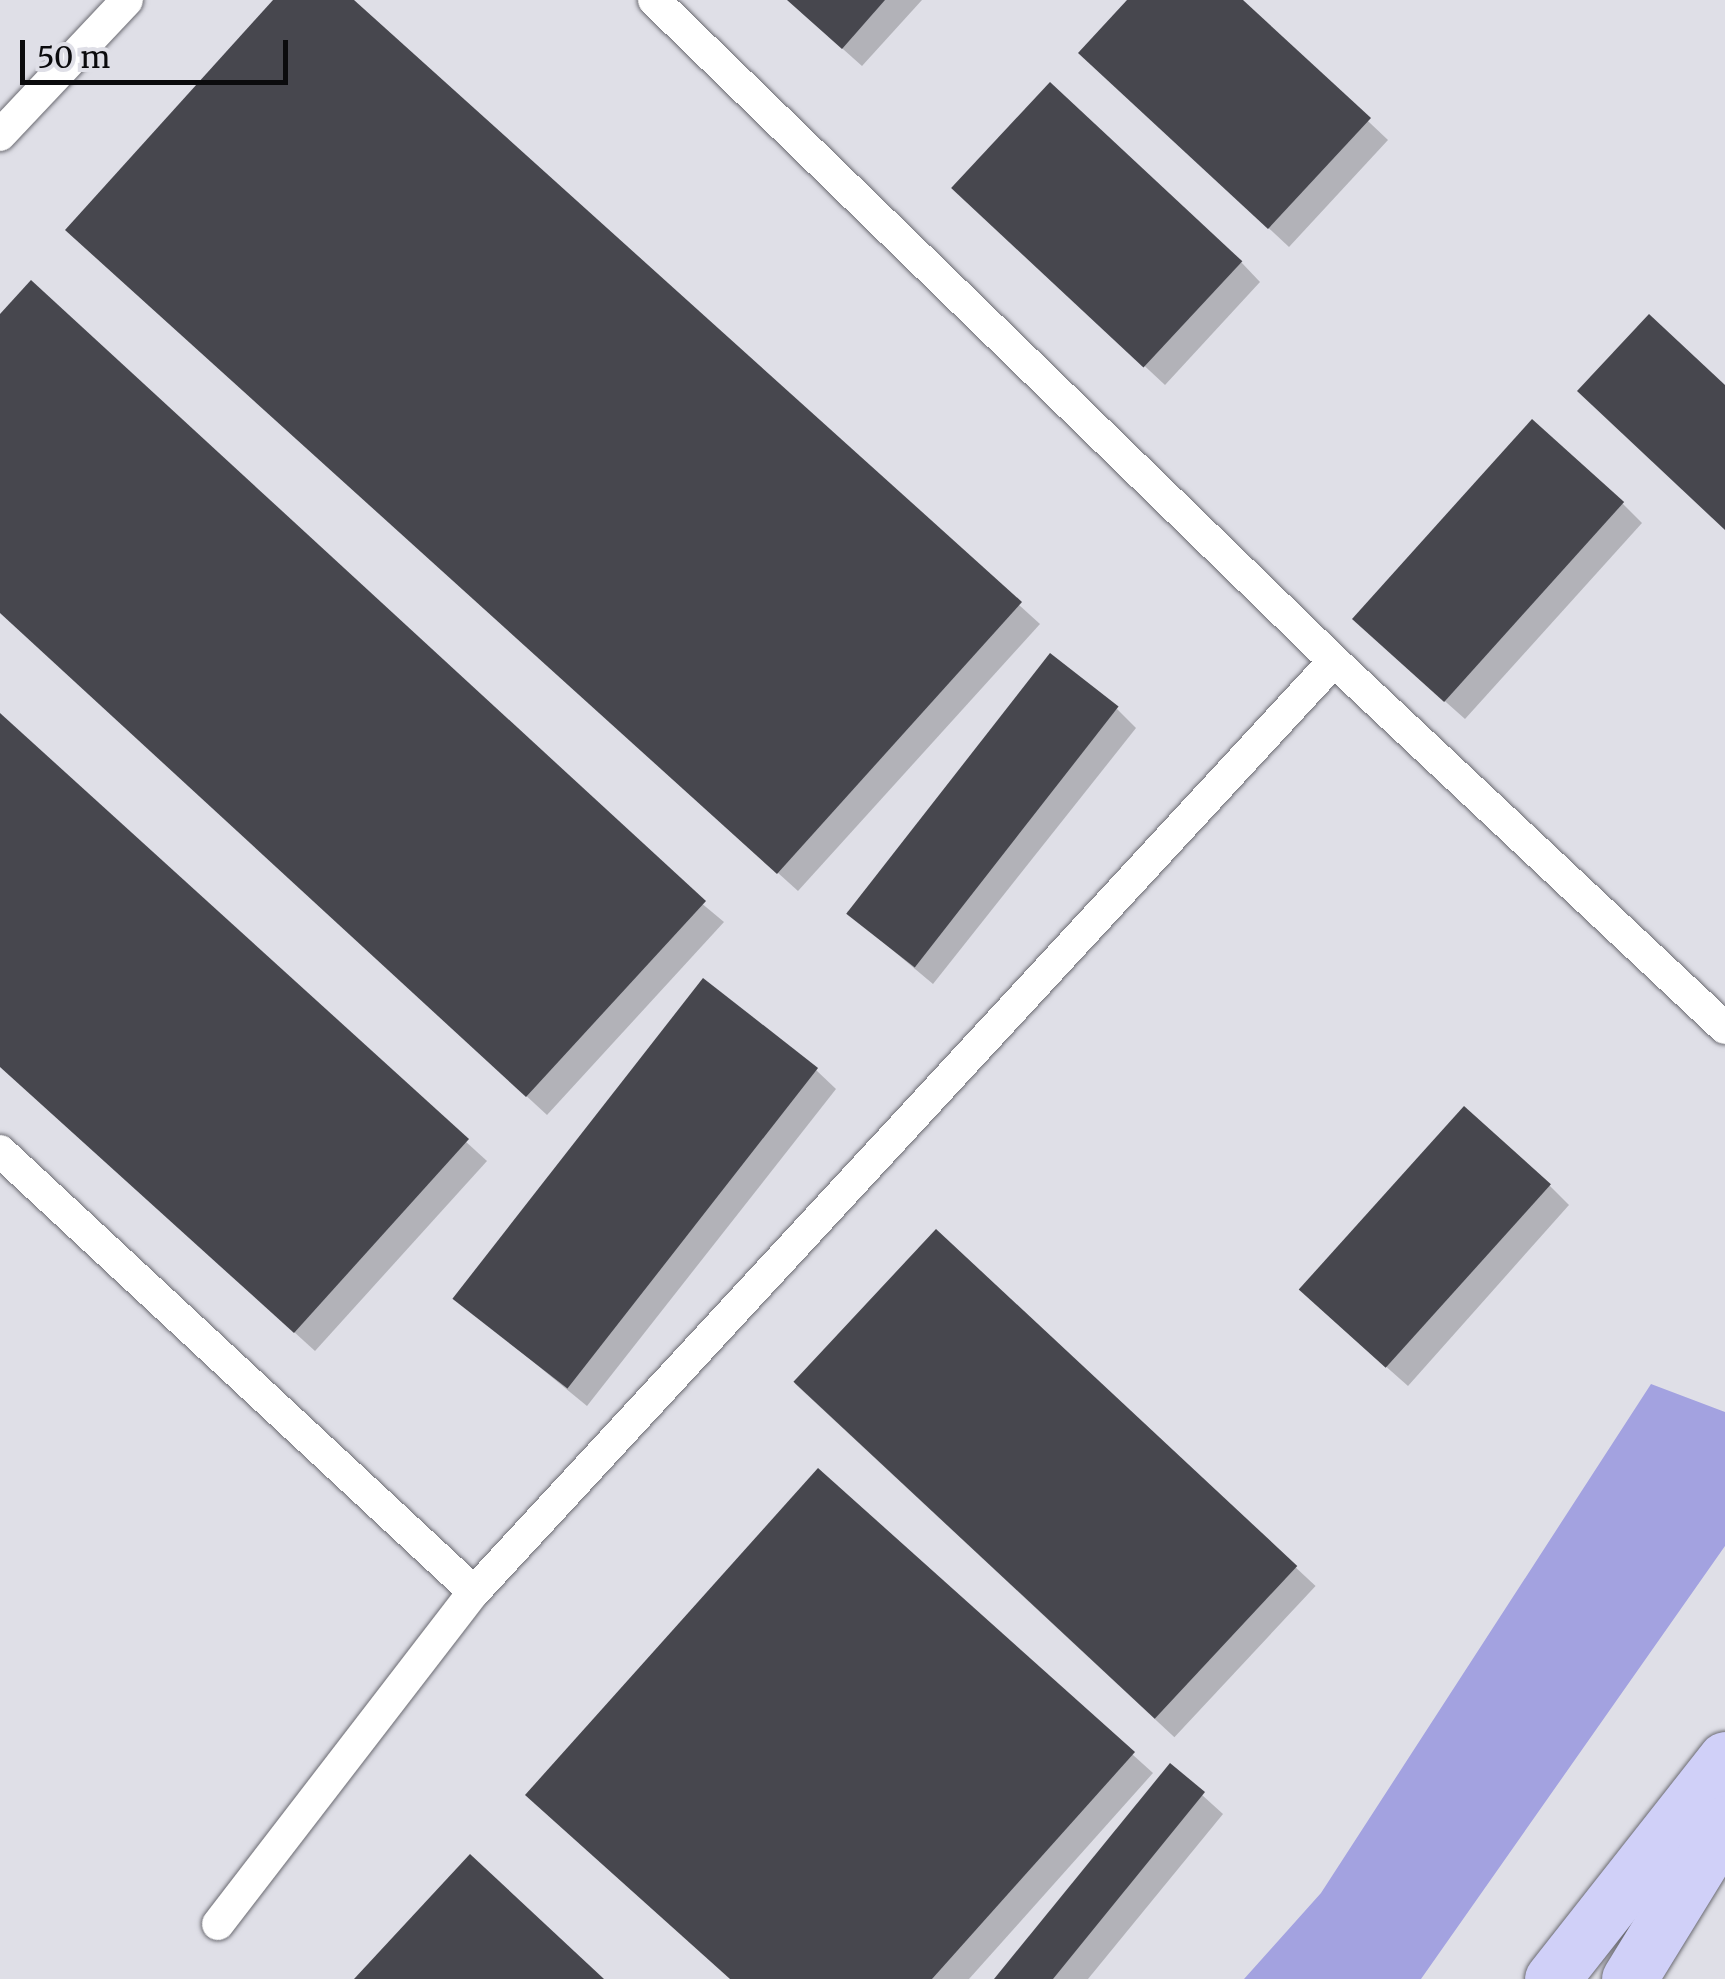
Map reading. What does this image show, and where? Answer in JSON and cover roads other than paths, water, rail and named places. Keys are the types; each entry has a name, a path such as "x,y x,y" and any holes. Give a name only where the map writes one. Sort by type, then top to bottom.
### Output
{"highway":[{"path":"1552,1979 1725,1759"},
{"path":"1629,1979 1725,1822"}],"street":[{"path":"0,135 127,0"},
{"path":"654,0 1334,661 1725,1028"},
{"path":"218,1924 474,1592 1334,661"},
{"path":"0,1151 474,1592"}]}
